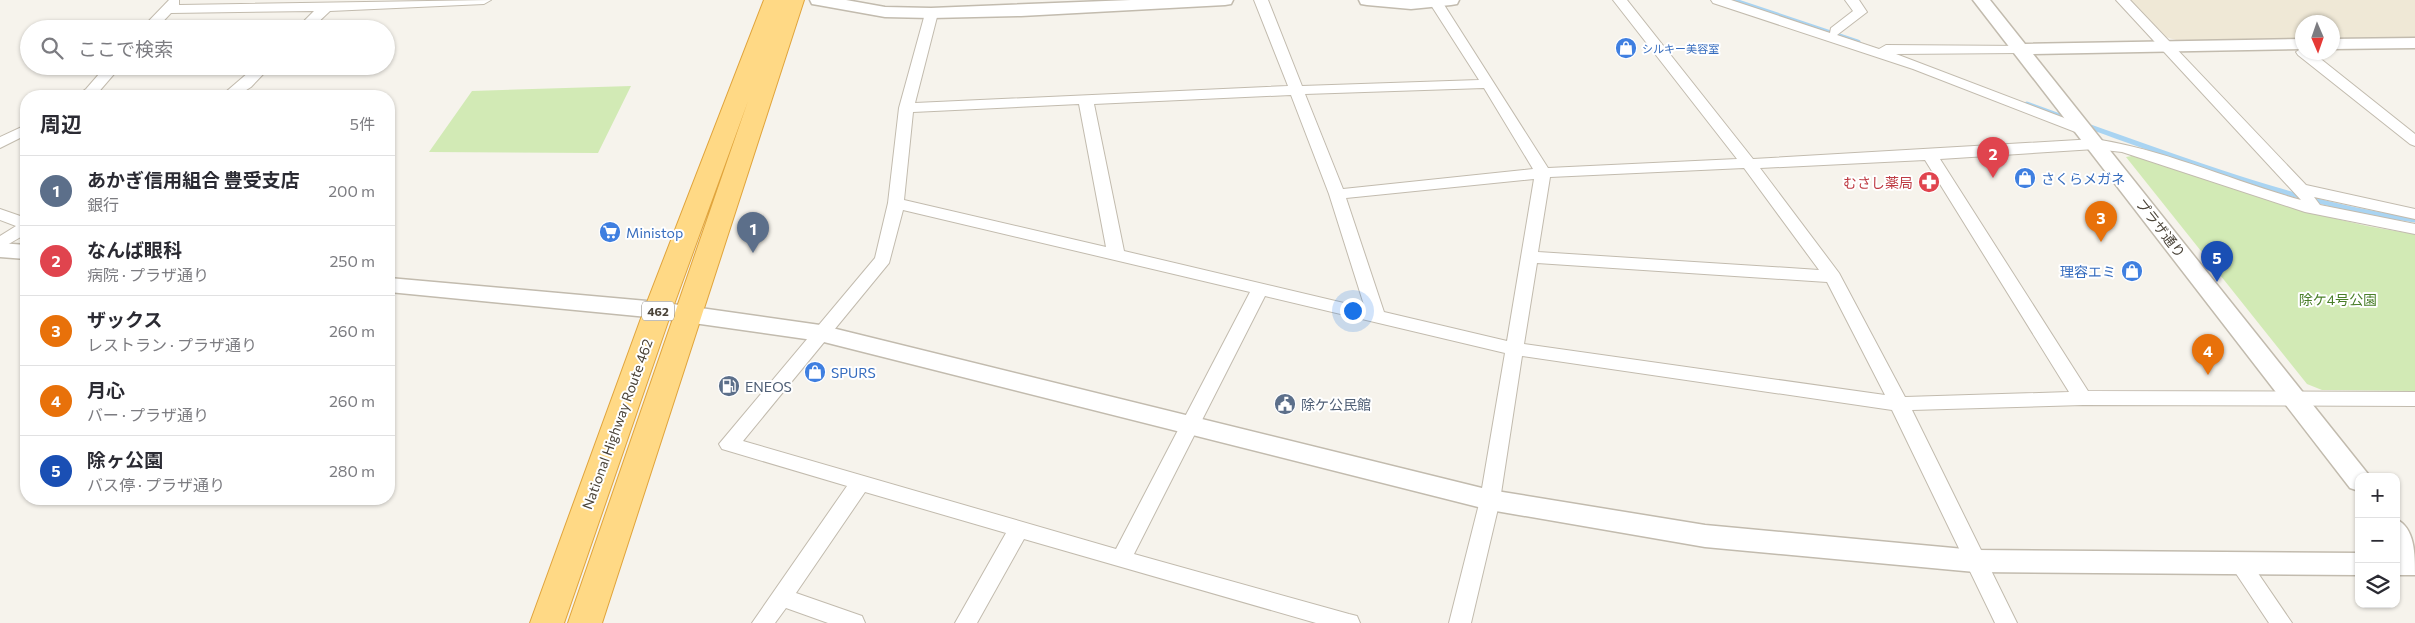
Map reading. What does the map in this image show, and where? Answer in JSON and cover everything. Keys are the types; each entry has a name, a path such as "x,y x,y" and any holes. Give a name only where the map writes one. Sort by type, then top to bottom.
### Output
{"highway":[{"name":"National Highway Route 462","path":"547,623 658,310 774,0"},
{"name":"462","path":"585,623 688,316 745,137 794,0"}],"street":[{"path":"157,20 171,5 326,7 484,0"},
{"path":"818,0 885,12 932,13 1021,11 1225,0"},
{"path":"1261,0 1337,194 1377,317"},
{"path":"1367,0 1411,4 1443,1 1489,84 1542,173 1490,500 1460,623"},
{"path":"1620,0 1749,164 1833,277 1899,404 2006,623"},
{"path":"1718,0 1918,66 2089,137 2270,197 2385,225 2415,229"},
{"path":"1751,0 1890,50 2166,46 2295,48"},
{"path":"1836,31 1860,12 1852,0"},
{"name":"プラザ通り","path":"1981,0 2355,476"},
{"path":"2123,0 2301,190 2314,208"},
{"path":"312,20 326,7"},
{"path":"932,13 906,108 896,203 883,259 820,332 806,354 729,444 1121,560 1349,623"},
{"path":"2340,44 2415,43"},
{"path":"2315,60 2415,142"},
{"path":"93,90 106,75"},
{"path":"237,90 255,75"},
{"path":"906,108 1489,84"},
{"path":"1086,101 1116,255"},
{"path":"2398,128 2415,127"},
{"path":"0,143 20,131"},
{"path":"1337,194 1542,173 1930,155 2089,137"},
{"path":"1930,155 2082,398"},
{"path":"2301,190 2415,214"},
{"path":"896,203 1515,349 1899,404 2082,398 2415,399"},
{"path":"0,214 20,223"},
{"path":"0,244 20,230"},
{"path":"0,250 20,252"},
{"path":"1529,257 1833,277"},
{"path":"395,286 658,310 688,316 820,332 1490,500 1705,536 1975,561 2355,564"},
{"path":"1121,560 1260,289"},
{"path":"763,623 861,482"},
{"path":"966,623 1019,529"},
{"path":"2400,535 2415,555"},
{"path":"2240,563 2281,623"},
{"path":"2400,564 2415,564"},
{"path":"781,597 854,623"}],"shaded area":[{"path":"2131,0 2415,0 2415,37 2340,38 2340,15 2295,15 2295,39 2179,41 2166,37"}],"green space":[{"path":"631,86 598,153 429,152 472,91"},
{"name":"除ケ4号公園","path":"2137,155 2240,191 2309,212 2344,221 2415,234 2415,391 2322,390 2307,384 2126,157"}],"waterway":[{"path":"1732,0 1858,42"},
{"path":"2027,104 2071,120"},
{"path":"2085,125 2207,168 2289,193 2331,204 2415,220"}],"place":[{"name":"シルキー美容室","path":"1626,48"},
{"name":"なんば眼科","path":"1993,178"},
{"name":"さくらメガネ","path":"2025,178"},
{"name":"むさし薬局","path":"1929,182"},
{"name":"Ministop","path":"610,232"},
{"name":"ザックス","path":"2101,242"},
{"name":"あかぎ信用組合 豊受支店","path":"753,253"},
{"name":"理容エミ","path":"2132,271"},
{"name":"除ヶ公園","path":"2217,282"},
{"name":"SPURS","path":"815,372"},
{"name":"月心","path":"2208,375"},
{"name":"ENEOS","path":"729,386"},
{"name":"除ケ公民館","path":"1285,404"}]}
